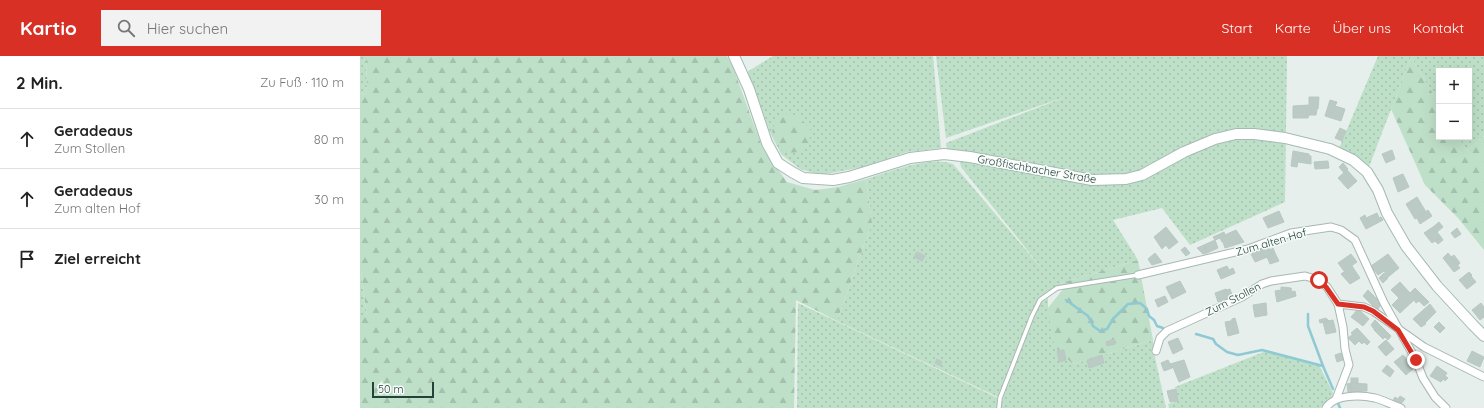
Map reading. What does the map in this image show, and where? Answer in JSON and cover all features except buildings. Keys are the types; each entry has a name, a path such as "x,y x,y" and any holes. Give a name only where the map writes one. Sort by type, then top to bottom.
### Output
{"main road":[{"name":"Großfischbacher Straße","path":"734,56 749,89 767,143 778,162 802,178 833,180 849,177 910,158 944,154 970,156 1092,180 1126,179 1150,172 1184,152 1215,139 1236,134 1254,134 1285,138 1330,150 1353,160 1367,172 1378,190 1388,214 1406,246 1437,286 1484,336"}],"street":[{"name":"Zum alten Hof","path":"1138,275 1248,249 1292,233 1331,227 1342,230 1355,240 1384,303 1416,360 1423,378 1435,397 1446,408"},
{"name":"Zum Stollen","path":"1156,351 1160,338 1167,330 1242,298 1262,284 1271,281 1305,276 1319,280 1338,304 1349,365 1336,399"},
{"path":"1338,304 1364,307 1373,311 1424,347 1484,377"},
{"path":"1326,408 1328,403 1336,399 1350,396 1374,398 1401,408"}],"lane":[{"path":"999,408 1000,398 1032,316 1040,300 1057,288 1138,275"}],"green space":[{"path":"360,56 366,56 367,93 360,94"},
{"path":"366,56 727,56 734,70 762,147 787,182 815,190 838,187 866,179 872,223 837,321 796,300 794,408 360,408 360,317 367,317 360,270 360,94 367,93"},
{"path":"773,56 933,56 941,148 907,152 863,167 821,175 800,169 781,154 770,132 755,89 747,72"},
{"path":"936,56 1287,56 1285,202 1190,245 1162,208 1113,220 1138,260 1061,283 1065,287 1057,288 1040,300 1000,398 837,321 872,223 866,179 921,163 944,162 953,164 1043,270 961,167 960,162 969,156 962,150 947,149 946,143 1068,96 946,138"},
{"path":"1378,56 1484,56 1484,136 1467,151 1460,140 1472,140 1472,68 1436,68 1436,99 1411,57 1367,172 1337,153"},
{"path":"1411,57 1436,99 1436,140 1460,140 1467,151 1484,136 1484,250 1458,218 1425,185 1391,109"},
{"path":"780,112 799,116 811,131 808,147 800,152 783,153 772,131"},
{"path":"1138,260 1153,340 1073,364 1055,347 1047,309 1065,287 1061,283"},
{"path":"361,270 367,317 360,317"},
{"path":"1048,298 1048,309 1073,364 1153,340 1155,357 1166,408 1001,408 1005,387 1037,309 1041,303"},
{"path":"798,303 998,398 997,408 797,408"},
{"path":"1266,351 1319,365 1333,393 1331,398 1320,408 1169,408 1168,404 1178,401 1175,387"}],"waterway":[{"path":"1066,300 1088,316 1093,326 1100,331 1107,329 1113,319 1128,304 1140,303 1147,309 1149,316 1154,320 1157,326 1163,328"},
{"path":"1308,314 1308,326 1323,366"},
{"path":"1196,334 1213,339 1216,344 1227,352 1238,355 1262,350 1323,366 1333,389"},
{"path":"1338,403 1340,408"}],"route":[{"path":"1319,280 1338,304 1364,307 1373,311 1398,330 1416,360"}]}
